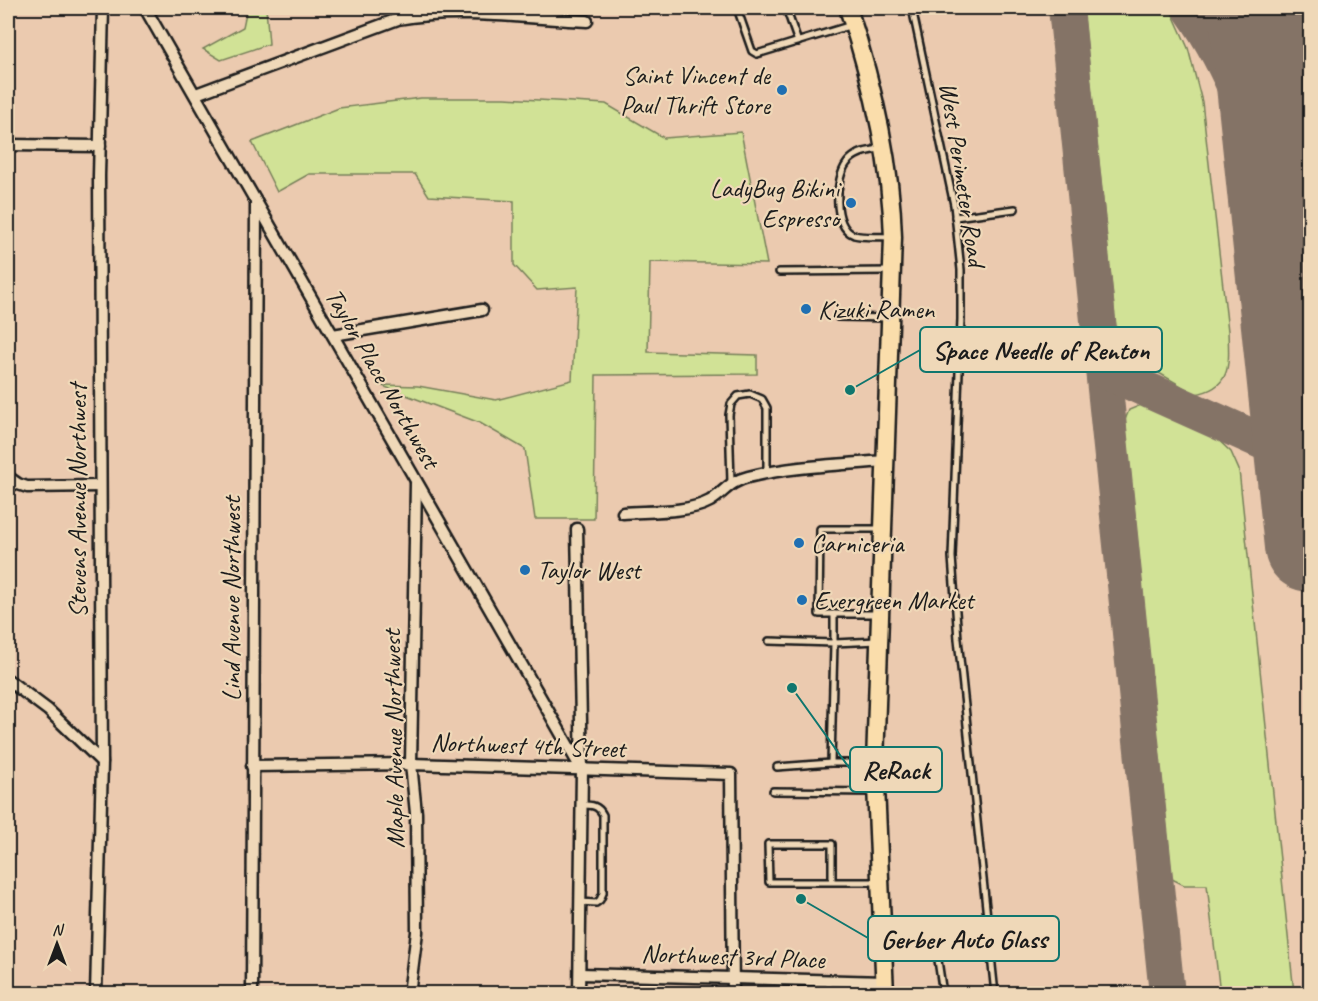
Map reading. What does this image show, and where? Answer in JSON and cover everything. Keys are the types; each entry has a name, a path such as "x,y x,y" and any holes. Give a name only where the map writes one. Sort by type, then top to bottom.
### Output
{"main road":[{"path":"848,8 854,24 884,148 892,206 892,271 875,764 885,988"}],"street":[{"name":"Stevens Avenue Northwest","path":"96,993 102,762 99,486 100,146 103,8"},
{"name":"Taylor Place Northwest","path":"145,8 582,770"},
{"path":"196,94 398,19 423,14 587,21"},
{"path":"8,145 100,146"},
{"name":"Lind Avenue Northwest","path":"252,993 256,204"},
{"path":"333,335 482,310"},
{"path":"623,513 698,505 710,501 731,483 767,473 885,461"},
{"path":"8,477 27,487 99,486"},
{"name":"Maple Avenue Northwest","path":"409,993 417,932 416,813 411,764 416,483"},
{"path":"577,529 582,770 579,993"},
{"path":"8,680 48,710 102,762"},
{"name":"Northwest 4th Street","path":"252,766 411,764 731,774 733,978"},
{"name":"Northwest 3rd Place","path":"579,974 830,981 885,988"},
{"path":"733,978 733,993"}],"lane":[{"path":"737,8 754,54 760,55 854,24"},
{"path":"786,8 798,42"},
{"name":"West Perimeter Road","path":"912,8 955,217 960,270 961,319 952,557 958,639 995,993"},
{"path":"884,148 858,153 846,163 837,191 843,228 853,235 893,237"},
{"path":"955,217 1015,210"},
{"path":"779,272 892,271"},
{"path":"838,317 890,318"},
{"path":"731,483 729,415 731,404 738,396 750,394 762,399 767,408 767,473"},
{"path":"880,614 819,614 819,529 883,529"},
{"path":"831,763 834,614"},
{"path":"769,641 834,643 879,641"},
{"path":"777,767 831,763 875,764"},
{"path":"773,791 876,792"},
{"path":"580,903 596,903 603,892 603,815 600,808 594,805 581,805"},
{"path":"832,882 832,844 768,844 769,882 832,882 880,882"},
{"path":"883,941 935,940 942,993"},
{"path":"829,993 830,981"}],"green space":[{"path":"247,8 266,8 269,44 221,60 203,49 243,27"},
{"path":"1083,8 1170,8 1188,48 1202,102 1228,331 1229,353 1226,372 1216,386 1207,391 1195,394 1121,351 1117,338"},
{"path":"421,98 505,98 606,104 664,138 741,132 767,264 650,262 648,352 757,355 757,374 596,375 594,519 535,519 525,449 480,423 380,385 418,386 496,400 572,380 577,287 537,290 514,265 514,201 429,196 415,174 309,174 277,192 252,142 339,108"},
{"path":"1141,405 1213,435 1231,452 1239,470 1294,993 1220,993 1207,885 1184,885 1172,879 1125,420 1129,410"}],"taxiway":[{"path":"1066,8 1167,994"},
{"path":"1190,8 1219,55 1242,105 1252,131 1275,211"},
{"path":"1276,177 1285,91 1295,49 1309,8"},
{"path":"1103,370 1310,463"}],"runway":[{"path":"1254,8 1310,546"}],"place":[{"name":"Saint Vincent de Paul Thrift Store","path":"782,90"},
{"name":"LadyBug Bikini Espresso","path":"851,203"},
{"name":"Kizuki Ramen","path":"806,309"},
{"name":"Space Needle of Renton","path":"850,390"},
{"name":"Carniceria","path":"799,543"},
{"name":"Taylor West","path":"525,570"},
{"name":"Evergreen Market","path":"802,600"},
{"name":"ReRack","path":"792,688"},
{"name":"Gerber Auto Glass","path":"801,899"}]}
